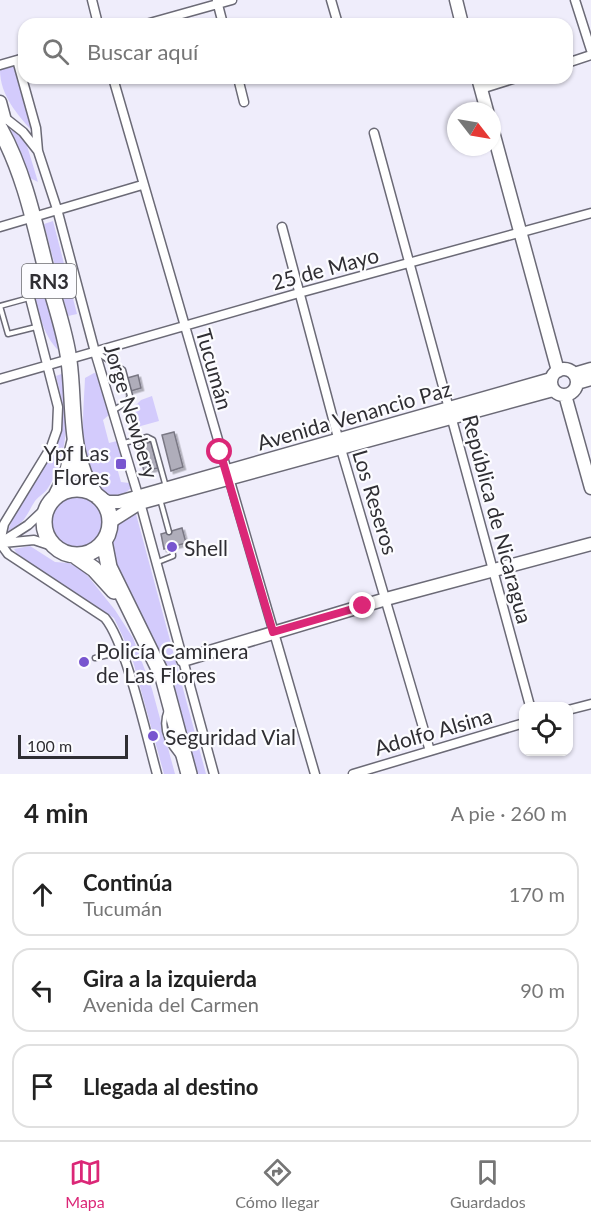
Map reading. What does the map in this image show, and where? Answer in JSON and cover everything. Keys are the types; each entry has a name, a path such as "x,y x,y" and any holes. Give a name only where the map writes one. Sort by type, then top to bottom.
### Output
{"highway":[{"name":"RN3","path":"1,122 32,218 69,359 75,438 85,477 107,508 110,522"},
{"name":"RN3","path":"55,547 45,533 44,515 67,474 75,438"},
{"path":"52,502 75,489 97,496"},
{"path":"110,522 104,541 104,553 130,612 156,662 170,701 187,770"},
{"path":"74,555 91,552 104,541"},
{"path":"55,547 74,555 109,584 130,612"}],"street":[{"path":"92,0 96,18"},
{"path":"165,18 217,2 232,0"},
{"path":"331,0 336,18"},
{"path":"456,0 460,18"},
{"path":"575,0 591,50"},
{"path":"217,2 221,18"},
{"path":"573,61 591,55"},
{"path":"0,65 18,60"},
{"name":"Jorge Newbery","path":"26,84 36,128 38,151 57,209 95,352 157,562 214,774"},
{"name":"Tucumán","path":"115,84 142,185 315,774"},
{"path":"240,84 244,102"},
{"path":"479,84 484,102"},
{"path":"0,102 1,122 23,132 38,151"},
{"name":"República de Nicaragua","path":"374,133 529,702"},
{"path":"500,156 522,232 528,241 591,488"},
{"path":"0,227 142,185"},
{"name":"25 de Mayo","path":"0,379 299,292 411,264 591,213"},
{"name":"Los Reseros","path":"282,227 340,445 430,751"},
{"path":"30,298 58,407 57,430 51,447 4,524 0,543 8,554 105,618 111,625 122,651 157,774"},
{"name":"Avenida Venancio Paz","path":"564,382 591,369"},
{"name":"Avenida Venancio Paz","path":"97,496 114,503 139,499 564,382 591,379"},
{"path":"564,382 591,464"},
{"name":"Avenida Venancio Paz","path":"110,522 139,499"},
{"path":"0,543 28,525 52,502"},
{"path":"0,543 34,540 55,547"},
{"path":"183,660 386,599 591,544"},
{"path":"573,709 591,704"},
{"name":"Adolfo Alsina","path":"353,774 519,724"}],"lane":[{"path":"30,298 0,306 8,334 38,326"},
{"path":"95,352 123,370 130,396 119,409 113,411"},
{"path":"123,443 150,437 169,532"},
{"path":"157,562 172,556 172,547"},
{"path":"95,658 122,651"}],"shaded area":[{"path":"15,66 18,84 20,84 33,132 6,96 0,70"},
{"path":"9,125 25,139 38,182 30,178"},
{"path":"53,221 77,314 68,316 44,224"},
{"path":"43,285 58,350 44,329 32,288"},
{"path":"64,373 67,416 64,448 60,462 47,490 35,501 22,522 8,531 23,500 52,454 58,438 62,421 62,403 56,376"},
{"path":"94,373 98,374 110,414 103,420 109,443 117,441 123,459 115,461 121,482 129,483 131,488 124,494 110,495 100,492 91,480 87,467 83,436 85,378"},
{"path":"152,396 159,421 130,429 126,415 141,400"},
{"path":"71,496 81,496 95,503 102,522 95,541 81,548 71,548 61,544 54,537 50,527 50,517 54,507 61,500"},
{"path":"136,514 206,774 193,774 111,561 112,537 116,526"},
{"path":"30,546 55,562 69,563 83,570 115,610 133,638 152,689 175,774 164,774 131,654 114,618 19,557 14,549"}],"building":[{"path":"138,375 141,388 124,393 120,380"},
{"path":"174,432 183,467 171,471 162,435"},
{"path":"151,442 158,468 144,471 137,446"},
{"path":"182,528 186,543 164,549 161,534"}],"place":[{"name":"Ypf Las Flores","path":"121,464"},
{"name":"Shell","path":"172,547"},
{"name":"Policía Caminera de Las Flores","path":"84,662"},
{"name":"Seguridad Vial","path":"153,736"}],"route":[{"path":"220,452 273,632 363,606"}]}
